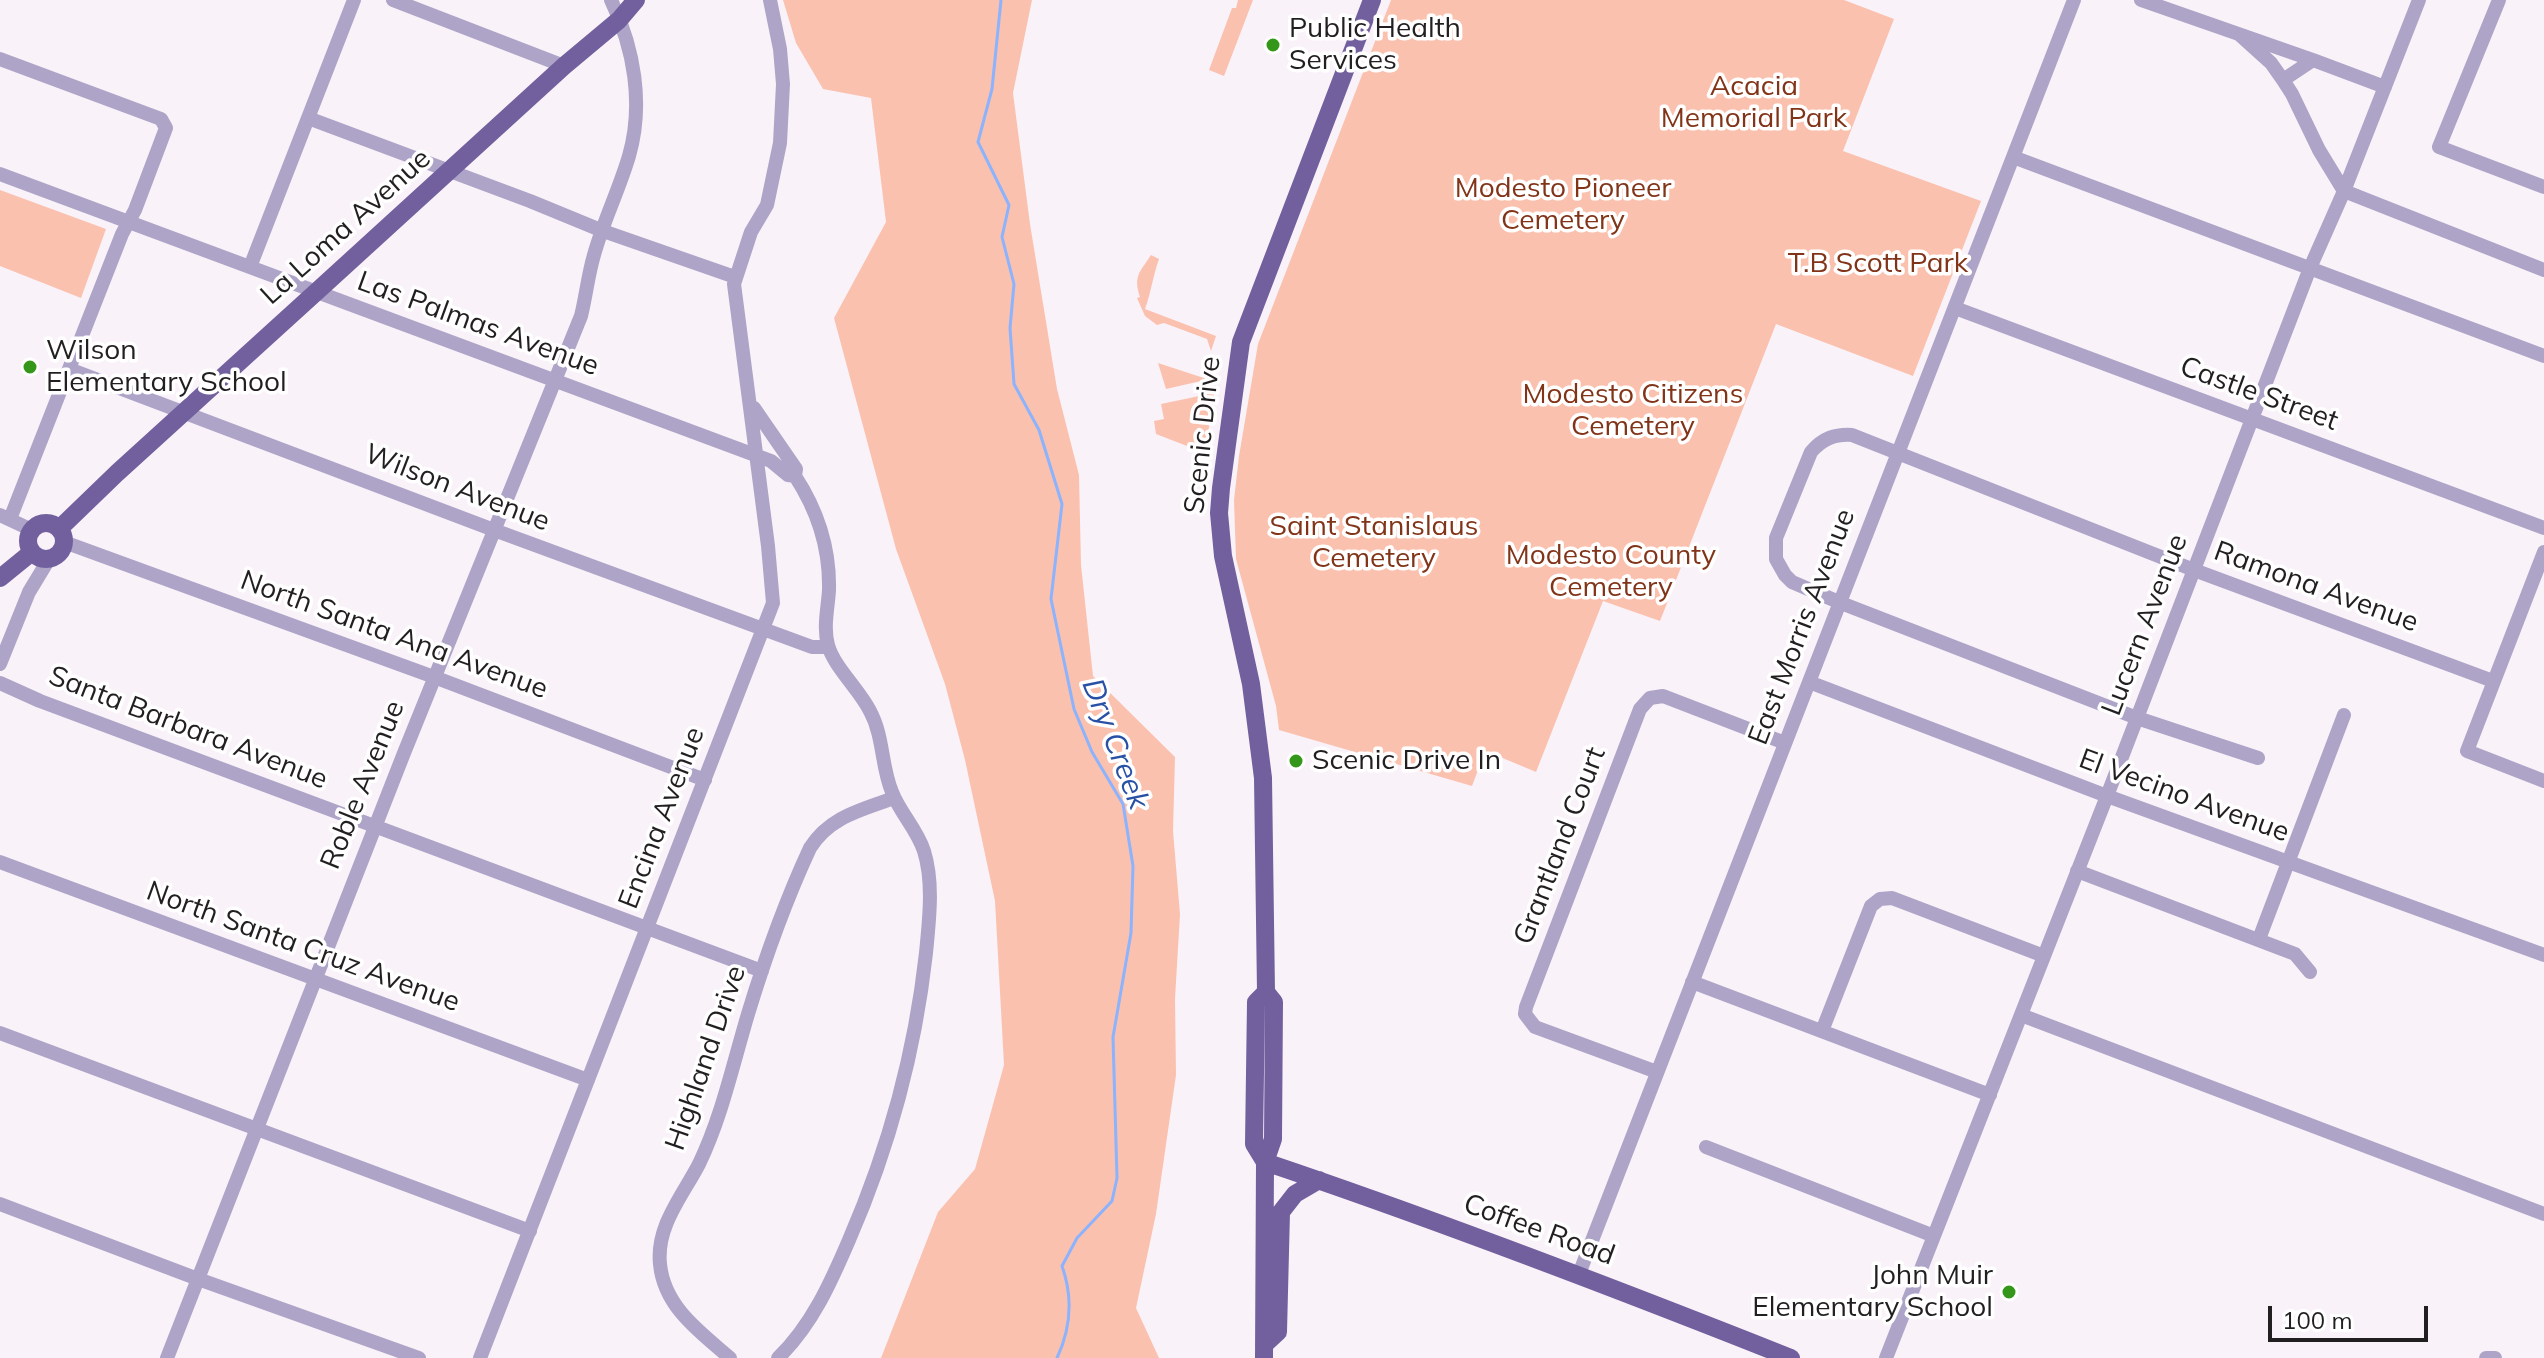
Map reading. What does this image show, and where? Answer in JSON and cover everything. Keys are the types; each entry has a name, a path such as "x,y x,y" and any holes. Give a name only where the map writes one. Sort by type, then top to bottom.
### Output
{"main road":[{"name":"La Loma Avenue","path":"62,536 183,413 564,66 619,20 636,0"},
{"name":"Scenic Drive","path":"1264,1352 1265,1162 1254,1144 1256,1002 1266,992 1263,778 1251,684 1223,556 1219,513 1241,342 1372,0"},
{"path":"0,578 41,556 58,555 62,536 48,523 32,530 28,538 41,556"},
{"name":"Coffee Road","path":"1265,1162 1579,1274 1791,1358"},
{"path":"1264,1352 1278,1332 1281,1212 1295,1194 1319,1180"}],"street":[{"path":"250,267 354,0"},
{"path":"393,0 564,66"},
{"name":"Roble Avenue","path":"167,1358 434,677 581,316 594,254 630,154 636,111 633,64 611,0"},
{"path":"308,118 603,231 735,277 751,232 767,205 780,143 783,84 770,0"},
{"name":"East Morris Avenue","path":"1579,1274 2074,0"},
{"path":"2141,0 2385,87"},
{"name":"Lucern Avenue","path":"1886,1358 2310,268 2344,191 2419,0"},
{"path":"2499,0 2439,147 2544,187"},
{"path":"2240,35 2271,63 2283,80 2344,191 2544,270"},
{"path":"0,59 163,121 165,131 69,369 5,517 32,530"},
{"path":"2283,80 2313,60"},
{"path":"2013,157 2544,356"},
{"name":"Las Palmas Avenue","path":"0,174 757,456 795,476"},
{"name":"Encina Avenue","path":"480,1358 774,597 735,277"},
{"name":"Castle Street","path":"1955,308 2544,528"},
{"name":"Wilson Avenue","path":"69,369 812,647 828,647"},
{"path":"750,401 796,469 795,476 815,512 825,545 829,581 828,647 860,693 876,724 894,798 921,843 928,872 927,940 911,1049 884,1149 848,1242 809,1321 778,1358"},
{"name":"Ramona Avenue","path":"2258,758 2137,718 1792,582 1776,559 1776,538 1809,455 1832,436 1852,435 2194,570 2493,681"},
{"name":"North Santa Ana Avenue","path":"62,536 705,780"},
{"path":"2544,552 2467,751 2544,781"},
{"path":"0,664 41,556"},
{"name":"El Vecino Avenue","path":"1809,682 2107,796 2544,955"},
{"name":"Santa Barbara Avenue","path":"0,683 40,701 762,971"},
{"name":"Grantland Court","path":"1657,1072 1535,1027 1525,1014 1640,709 1650,698 1663,696 1785,743"},
{"path":"2259,939 2344,715"},
{"name":"Highland Drive","path":"730,1358 695,1328 674,1304 662,1276 659,1254 664,1229 700,1162 714,1126 762,971 792,890 815,840 838,819 894,798"},
{"name":"North Santa Cruz Avenue","path":"0,862 588,1080"},
{"path":"2077,871 2295,954 2310,972"},
{"path":"1822,1031 1871,906 1880,899 1892,898 2044,956"},
{"path":"1692,982 1990,1095"},
{"path":"2021,1015 2544,1214"},
{"path":"0,1033 530,1231"},
{"path":"1706,1147 1934,1236"},
{"path":"0,1204 419,1358"},
{"path":"2486,1358 2495,1358"}],"green space":[{"path":"783,0 1032,0 1013,93 1030,224 1057,389 1079,475 1081,565 1093,676 1175,757 1173,831 1180,914 1175,999 1176,1075 1156,1214 1136,1308 1159,1358 881,1358 938,1212 975,1169 1004,1065 995,901 965,760 945,684 896,549 834,318 886,222 871,98 823,89 796,43"},
{"path":"1238,0 1253,0 1224,76 1209,70 1232,8 1236,8"},
{"path":"1391,0 1844,0 1894,19 1843,151 1981,201 1913,376 1776,324 1660,621 1603,601 1536,772 1493,754 1484,754 1472,786 1279,730 1276,706 1236,559 1234,500 1258,344"},
{"path":"0,190 106,229 81,298 0,266"},
{"path":"1151,255 1159,259 1145,309 1216,336 1211,351 1207,339 1164,323 1157,325 1145,316 1137,298 1140,297 1138,279"},
{"path":"1158,363 1216,382 1205,453 1156,434 1154,421 1164,419 1161,404 1204,395 1201,381 1166,389"}],"waterway":[{"name":"Dry Creek","path":"1001,0 992,89 978,142 1009,205 1002,237 1014,284 1010,328 1014,384 1039,430 1062,504 1051,599 1074,709 1092,752 1123,804 1133,866 1131,933 1113,1037 1117,1178 1112,1201 1077,1238 1062,1266 1068,1289 1069,1312 1057,1358"}],"place":[{"name":"Public Health Services","path":"1273,45"},
{"name":"Wilson Elementary School","path":"30,367"},
{"name":"Scenic Drive In","path":"1296,761"},
{"name":"John Muir Elementary School","path":"2009,1292"}],"park label":[{"name":"Acacia Memorial Park","path":"1754,103"},
{"name":"Modesto Pioneer Cemetery","path":"1563,205"},
{"name":"T.B Scott Park","path":"1878,264"},
{"name":"Modesto Citizens Cemetery","path":"1633,411"},
{"name":"Saint Stanislaus Cemetery","path":"1374,543"},
{"name":"Modesto County Cemetery","path":"1611,572"}]}
